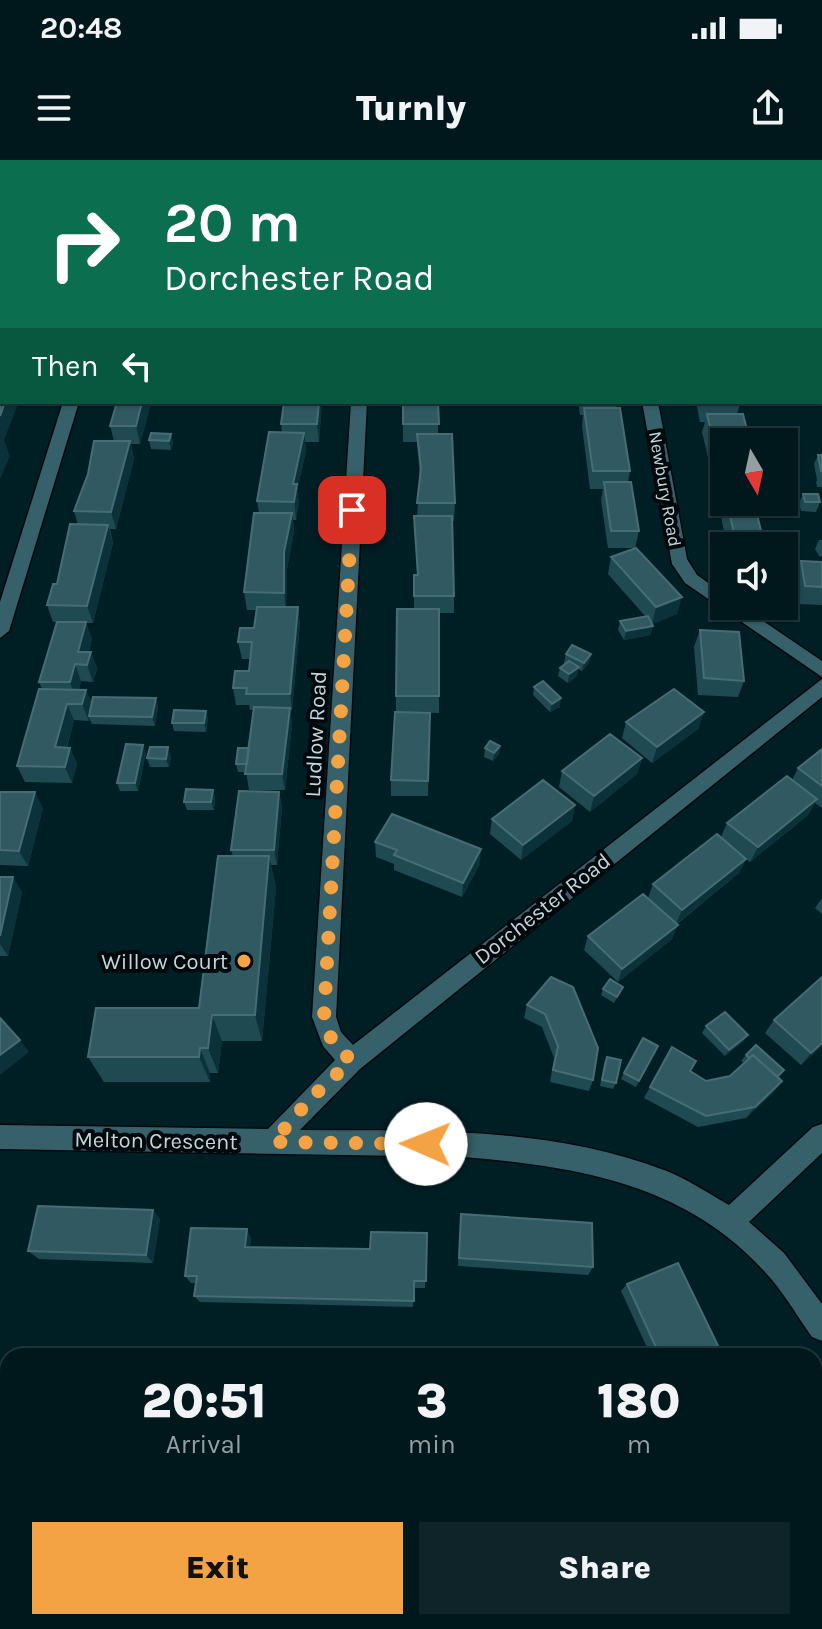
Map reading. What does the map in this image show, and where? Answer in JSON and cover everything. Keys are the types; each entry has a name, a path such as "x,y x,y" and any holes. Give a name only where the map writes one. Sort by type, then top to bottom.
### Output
{"street":[{"path":"0,631 70,404"},
{"name":"Ludlow Road","path":"351,1061 331,1038 324,1017 359,404"},
{"name":"Newbury Road","path":"650,404 678,560 691,579 710,593"},
{"name":"Newbury Road","path":"748,620 822,670"},
{"name":"Dorchester Road","path":"273,1142 311,1098 351,1061 822,686"},
{"path":"731,1221 822,1136"},
{"name":"Melton Crescent","path":"0,1137 513,1146 557,1153 645,1174 679,1188 731,1221 782,1270 822,1327"}],"building":[{"path":"116,404 142,404 136,426 110,426"},
{"path":"284,404 319,404 317,424 281,424"},
{"path":"403,404 438,404 439,424 403,424"},
{"path":"584,408 620,408 630,471 593,471"},
{"path":"707,414 743,414 746,428 710,428"},
{"path":"269,432 304,433 293,484 297,484 294,502 257,501"},
{"path":"151,433 171,434 169,441 149,440"},
{"path":"417,434 452,434 455,503 417,503 421,468"},
{"path":"94,441 130,441 111,512 74,511 88,474"},
{"path":"604,482 631,482 639,531 611,531"},
{"path":"803,494 818,494 820,502 805,502"},
{"path":"254,513 292,513 284,552 284,593 244,592"},
{"path":"414,516 452,516 454,596 414,596 414,575 418,575"},
{"path":"730,516 757,516 761,532 734,532"},
{"path":"70,524 108,525 87,606 47,605 53,584 57,584"},
{"path":"636,548 682,597 656,607 611,557"},
{"path":"801,561 822,562 822,587 805,586"},
{"path":"257,607 298,607 290,694 246,694 247,688 233,688 235,671 249,671 252,642 238,642 240,628 254,628"},
{"path":"397,609 439,609 439,696 396,696"},
{"path":"648,616 653,626 626,631 620,621"},
{"path":"57,622 86,622 78,652 91,652 87,665 75,664 70,682 39,682"},
{"path":"700,630 739,632 744,681 704,678"},
{"path":"572,645 591,654 584,663 566,654"},
{"path":"569,661 579,667 569,674 560,668"},
{"path":"543,681 561,698 552,704 534,687"},
{"path":"39,689 86,690 82,704 67,704 55,747 70,748 65,767 17,766"},
{"path":"674,689 704,712 657,747 626,722"},
{"path":"93,697 156,698 152,717 89,716"},
{"path":"254,707 290,708 282,774 245,774"},
{"path":"174,710 206,711 204,723 172,723"},
{"path":"395,712 430,713 428,781 391,780"},
{"path":"610,734 642,758 594,796 562,771"},
{"path":"490,741 500,746 494,753 485,748"},
{"path":"126,744 143,745 135,783 117,783"},
{"path":"150,747 168,747 166,759 147,758"},
{"path":"238,748 249,748 247,764 236,764"},
{"path":"822,749 822,786 798,768"},
{"path":"787,776 817,799 758,847 727,823"},
{"path":"543,780 575,805 523,845 492,819"},
{"path":"186,789 213,790 211,802 184,802"},
{"path":"239,791 279,792 274,850 231,850"},
{"path":"0,792 35,792 19,851 0,850"},
{"path":"392,814 481,849 463,883 394,855 397,850 375,842"},
{"path":"717,834 746,859 682,910 653,884"},
{"path":"218,856 269,856 255,1015 212,1015 208,1048 200,1048 199,1057 88,1057 96,1008 199,1008"},
{"path":"0,877 13,877 0,936"},
{"path":"643,894 678,925 622,969 588,936"},
{"path":"551,977 573,987 598,1048 593,1080 553,1070 558,1046 545,1014 527,1005"},
{"path":"822,977 822,1043 811,1053 774,1020"},
{"path":"610,979 623,987 617,997 603,989"},
{"path":"725,1012 748,1035 729,1050 706,1026"},
{"path":"0,1018 20,1040 0,1055"},
{"path":"643,1038 658,1046 639,1081 624,1073"},
{"path":"756,1045 784,1070 777,1077 753,1055 749,1058 746,1055"},
{"path":"672,1047 696,1061 690,1071 706,1081 730,1076 753,1055 782,1081 755,1107 706,1116 650,1087"},
{"path":"607,1057 621,1060 616,1083 602,1080"},
{"path":"38,1206 153,1210 146,1255 28,1251"},
{"path":"461,1214 592,1223 593,1267 459,1258"},
{"path":"191,1228 247,1229 245,1247 370,1249 371,1232 427,1233 426,1281 414,1281 414,1301 194,1296 197,1276 185,1276"},
{"path":"678,1263 719,1348 656,1348 627,1284"}],"place":[{"name":"Willow Court","path":"244,961"}],"route":[{"path":"352,510 324,1017 331,1038 351,1061 311,1098 273,1142 426,1144"}]}
